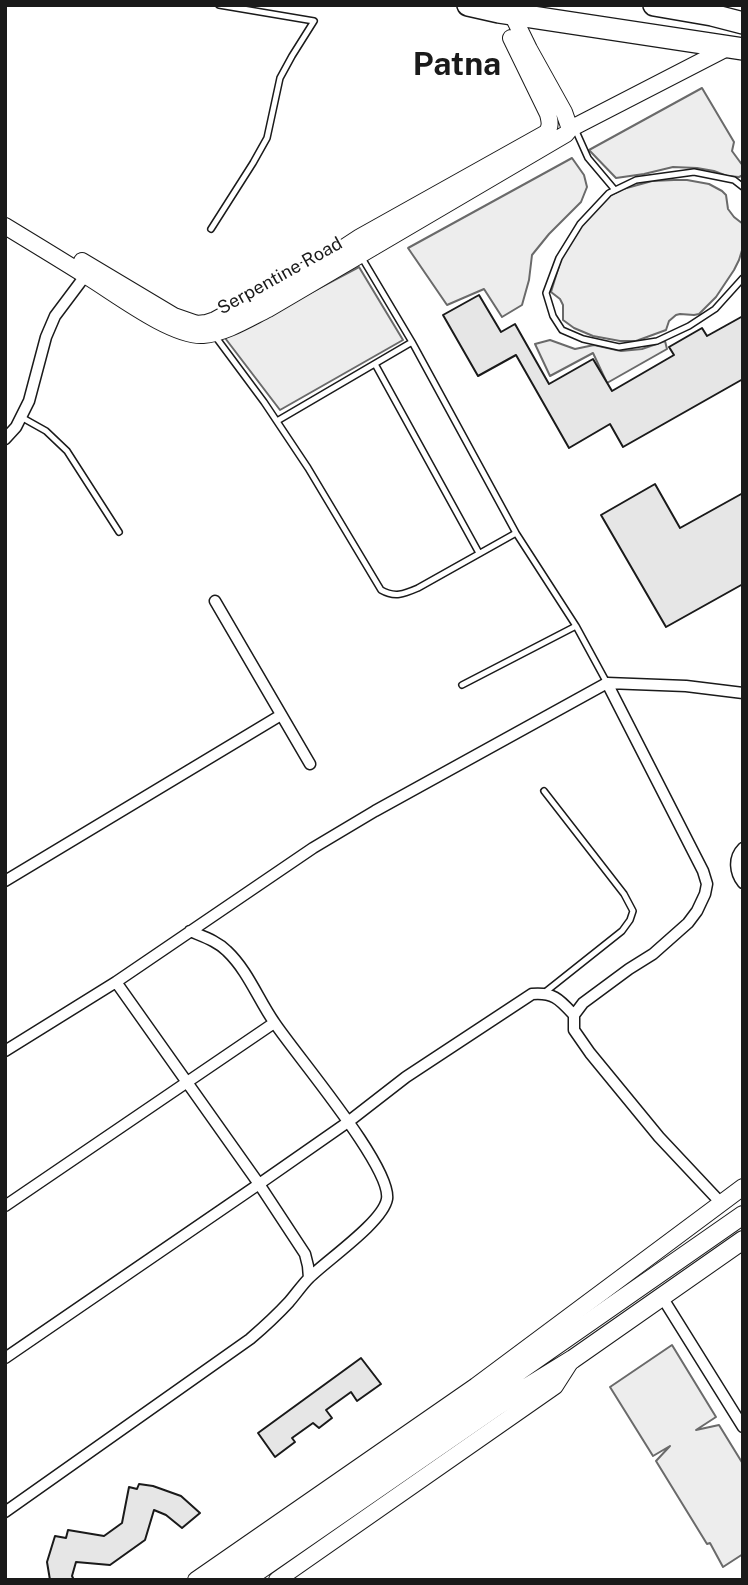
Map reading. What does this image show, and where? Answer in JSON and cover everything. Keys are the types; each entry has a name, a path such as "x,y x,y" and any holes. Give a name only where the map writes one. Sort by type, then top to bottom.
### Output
{"highway":[{"path":"468,5 737,48"},
{"path":"654,5 713,10 743,23"}],"main road":[{"path":"245,1580 738,1218"},
{"path":"219,1580 493,1400 573,1359 743,1240"}],"street":[{"path":"503,9 572,128"},
{"path":"197,329 331,256 356,248 550,129 548,114 503,9"},
{"name":"Serpentine Road","path":"5,226 89,271 145,313 173,329 189,334 197,329 213,333 230,328 268,309 356,248 566,134 572,128 737,48"},
{"path":"5,215 89,271 55,316 46,337 29,401 16,427 5,439"},
{"path":"215,601 310,764"},
{"path":"573,1015 594,994 653,954 679,932 697,911 707,884 703,871 607,683"},
{"path":"5,1051 116,982 313,848 607,683 686,686 743,693"},
{"path":"5,881 281,715"},
{"path":"743,848 738,853 736,864 738,877 743,883"},
{"path":"5,1512 250,1339 384,1207 387,1196 383,1178 348,1122 274,1023 237,962 216,942 191,931"},
{"path":"116,982 259,1184 304,1255 309,1278"},
{"path":"5,1358 348,1122 406,1077 533,994 544,993 560,1000 573,1015 574,1030 590,1053 659,1137 738,1218"},
{"path":"5,1206 274,1023"},
{"path":"197,1580 476,1386 743,1187"},
{"path":"662,1297 739,1411 743,1427"},
{"path":"276,1580 555,1386 573,1359"}],"lane":[{"path":"211,229 267,138 280,78 314,21 219,5"},
{"path":"572,128 588,158 615,190"},
{"path":"743,187 734,180 694,172 636,180 609,193 580,224 559,258 546,293 552,316 562,330 583,339 619,346 657,341 689,326 715,309 743,278"},
{"path":"356,248 412,342 516,533 576,626 607,683"},
{"path":"213,333 315,478 381,590 401,595 418,588 516,533"},
{"path":"277,421 412,342"},
{"path":"374,363 479,553"},
{"path":"21,417 46,431 66,451 119,532"},
{"path":"462,685 576,626"},
{"path":"544,791 625,894 633,911 622,931 544,993"}],"shaded area":[{"path":"702,88 734,142 732,151 743,166 743,175 727,176 697,168 673,167 616,178 589,150"},
{"path":"572,158 584,175 587,187 581,202 532,255 522,305 502,317 484,289 447,305 408,248"},
{"path":"687,180 709,184 722,191 726,195 728,209 743,224 743,247 739,260 716,297 699,314 676,315 669,321 666,330 636,341 593,336 563,320 563,305 551,292 562,256 582,225 609,196 623,189 652,181"},
{"path":"359,267 403,340 280,410 225,338"},
{"path":"550,340 575,349 594,345 621,351 642,349 665,341 667,349 607,383 593,353 550,376 535,344"},
{"path":"672,1345 716,1417 696,1430 719,1425 743,1464 743,1554 723,1567 656,1461 670,1446 653,1456 610,1387"}],"building":[{"path":"479,295 501,332 515,324 549,384 593,359 612,391 674,355 669,347 702,328 707,336 743,316 743,379 623,447 610,424 569,448 516,355 478,376 443,315"},
{"path":"655,484 680,528 743,493 743,584 666,627 601,515"},
{"path":"361,1358 381,1384 357,1401 351,1392 326,1410 332,1418 319,1428 313,1423 292,1438 295,1442 275,1457 258,1433"},
{"path":"139,1484 181,1496 200,1513 182,1528 166,1515 154,1510 145,1540 110,1565 76,1562 72,1576 74,1580 50,1580 47,1562 55,1536 66,1538 68,1530 104,1536 122,1523 129,1487 137,1489"}],"district":[{"name":"Patna","path":"457,65"}]}
